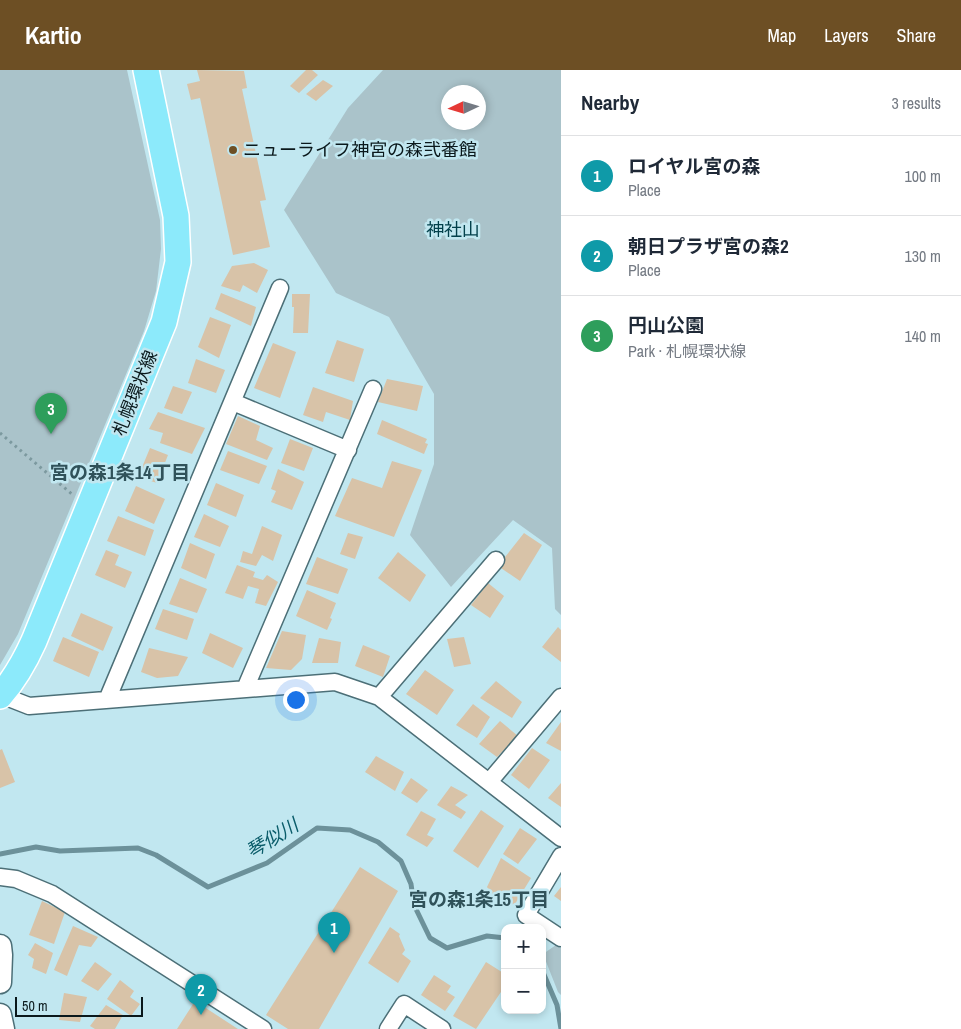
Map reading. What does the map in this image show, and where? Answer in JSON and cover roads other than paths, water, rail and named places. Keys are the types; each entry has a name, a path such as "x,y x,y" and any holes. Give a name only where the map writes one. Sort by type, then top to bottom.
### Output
{"main road":[{"name":"札幌環状線","path":"0,695 22,666 30,649 164,322 178,262 176,216 146,70"}],"street":[{"path":"107,700 280,288"},
{"path":"245,689 373,389"},
{"path":"233,402 348,450"},
{"path":"379,697 496,560"},
{"path":"0,695 29,706 335,682 379,697 561,838"},
{"path":"489,782 561,697"},
{"path":"561,856 526,915 561,938"},
{"path":"0,877 16,878 52,894 263,1029"},
{"path":"0,952 0,982"},
{"path":"388,1029 404,1004 442,1029"},
{"path":"0,1015 3,1029"}],"waterway":[{"name":"琴似川","path":"0,854 36,847 60,851 138,848 156,855 208,887 267,863 317,828 350,830 378,842 401,861 411,884 414,905 430,938 447,948 487,936 501,938"},
{"name":"琴似川","path":"546,979 557,1005 561,1029"}],"place":[{"name":"ニューライフ神宮の森弐番館","path":"233,150"},
{"name":"円山公園","path":"51,434"},
{"name":"ロイヤル宮の森","path":"334,953"},
{"name":"朝日プラザ宮の森2","path":"201,1015"}],"district":[{"name":"宮の森1条14丁目","path":"120,472"},
{"name":"宮の森1条15丁目","path":"479,899"}],"park label":[{"name":"神社山","path":"453,230"}]}
